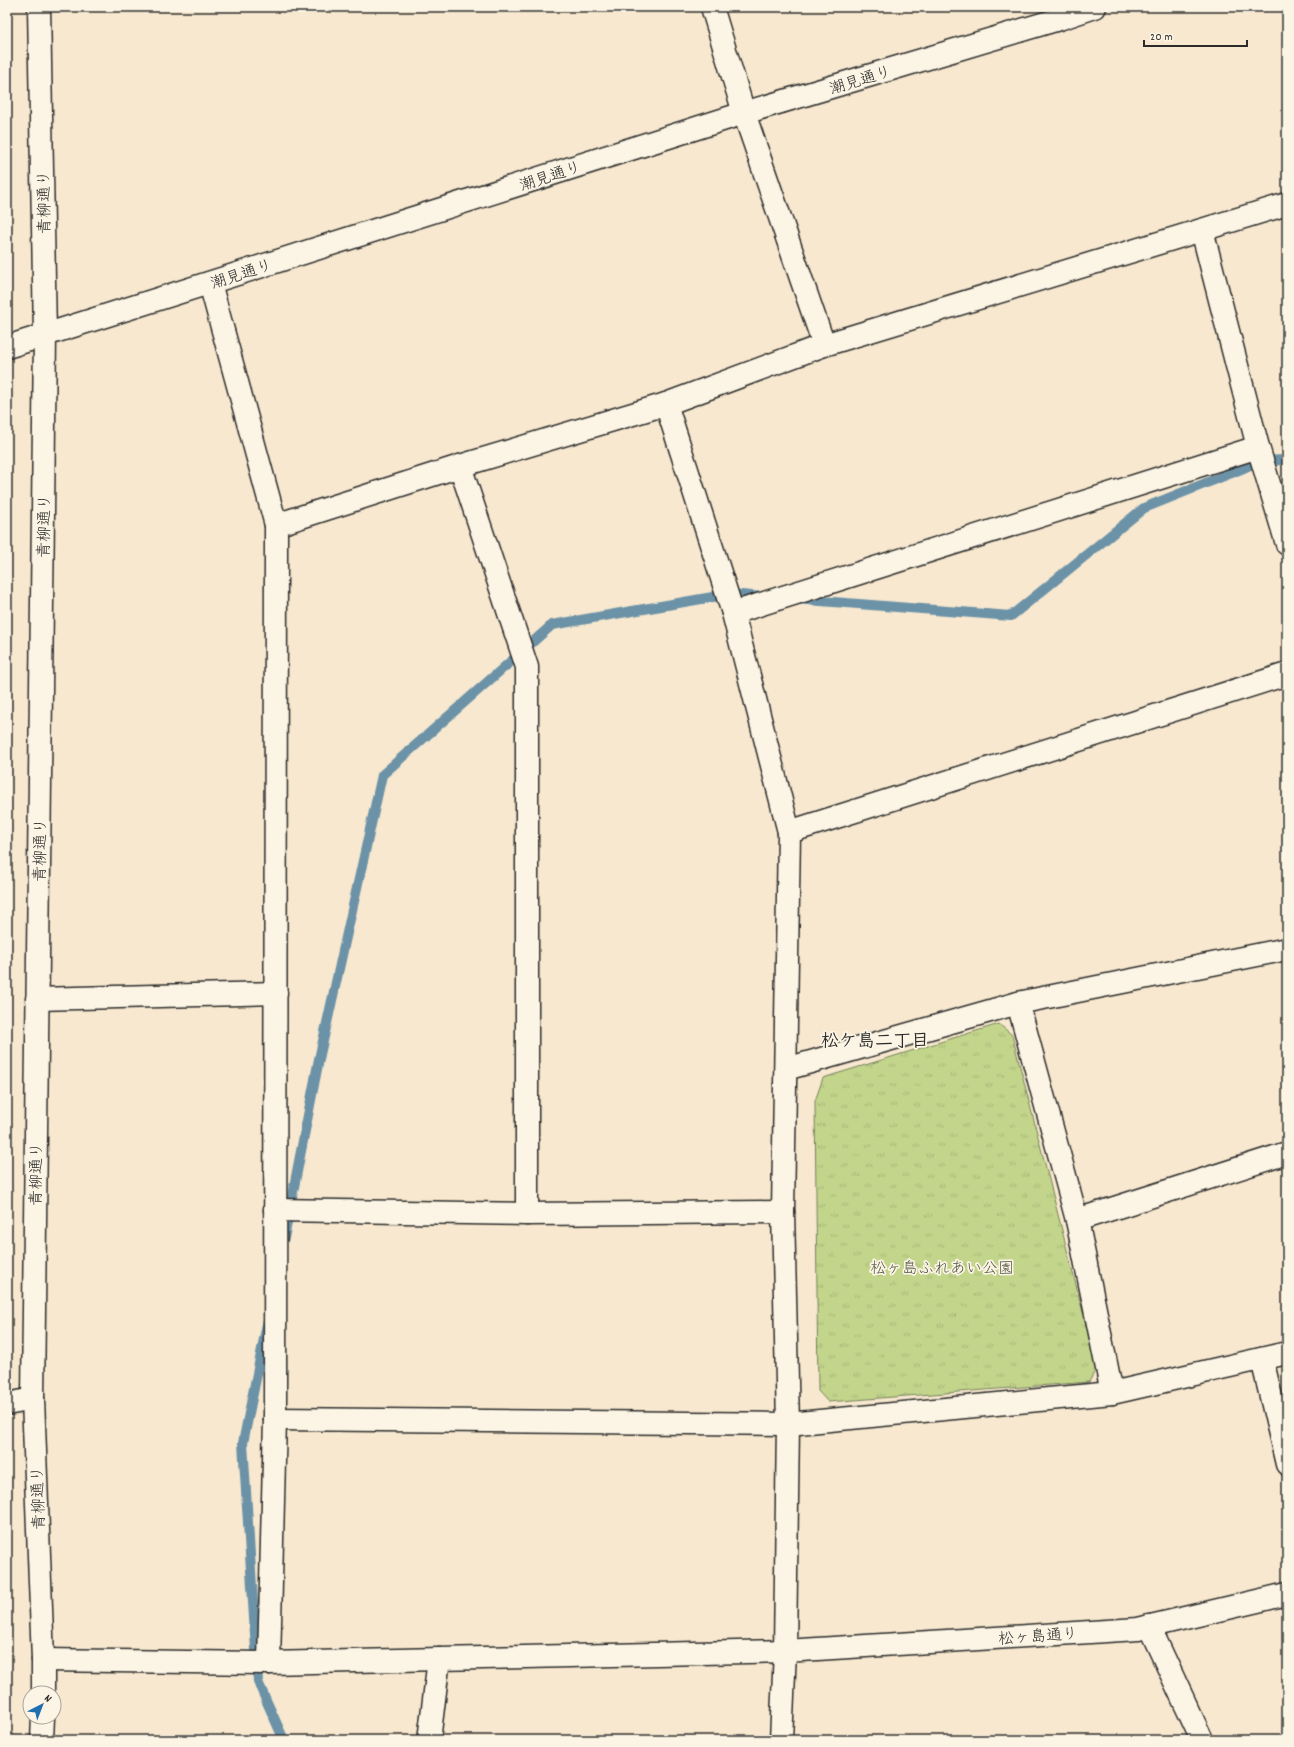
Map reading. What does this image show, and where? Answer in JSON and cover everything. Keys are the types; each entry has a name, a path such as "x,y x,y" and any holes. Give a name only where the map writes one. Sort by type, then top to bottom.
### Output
{"street":[{"name":"青柳通り","path":"39,7 45,335 33,1399 43,1685"},
{"path":"712,7 744,113 824,345"},
{"name":"潮見通り","path":"7,347 744,113 1095,7"},
{"path":"276,525 460,466 666,404 824,345 1287,204"},
{"path":"1202,230 1258,446 1287,544"},
{"path":"210,283 276,525 275,1419 269,1663"},
{"path":"666,404 734,613 789,832 783,1212 788,1424 785,1652 781,1740"},
{"path":"734,613 1258,446"},
{"path":"460,466 527,667 527,1214"},
{"path":"789,832 1287,674"},
{"path":"786,1069 1018,1003 1287,949"},
{"path":"37,998 276,993"},
{"path":"1018,1003 1077,1220 1112,1393"},
{"path":"1077,1220 1287,1153"},
{"path":"275,1210 527,1214 783,1212"},
{"path":"275,1419 788,1424 1112,1393 1287,1353"},
{"path":"1262,1358 1287,1464"},
{"path":"7,1404 33,1399"},
{"name":"松ヶ島通り","path":"43,1660 269,1663 785,1652 1138,1629 1287,1594"},
{"path":"1149,1626 1202,1740"},
{"path":"429,1740 439,1659"},
{"path":"42,1740 43,1725"}],"green space":[{"name":"松ヶ島ふれあい公園","path":"999,1024 1012,1035 1097,1367 1089,1382 828,1402 818,1391 815,1101 823,1078"}],"waterway":[{"path":"795,599 1011,616 1144,508 1261,461 1287,460"},
{"path":"284,1238 319,1059 382,775 552,625 730,594 763,597"},
{"path":"267,1324 243,1443 258,1682 284,1740"}],"district":[{"name":"松ケ島二丁目","path":"875,1040"}]}
